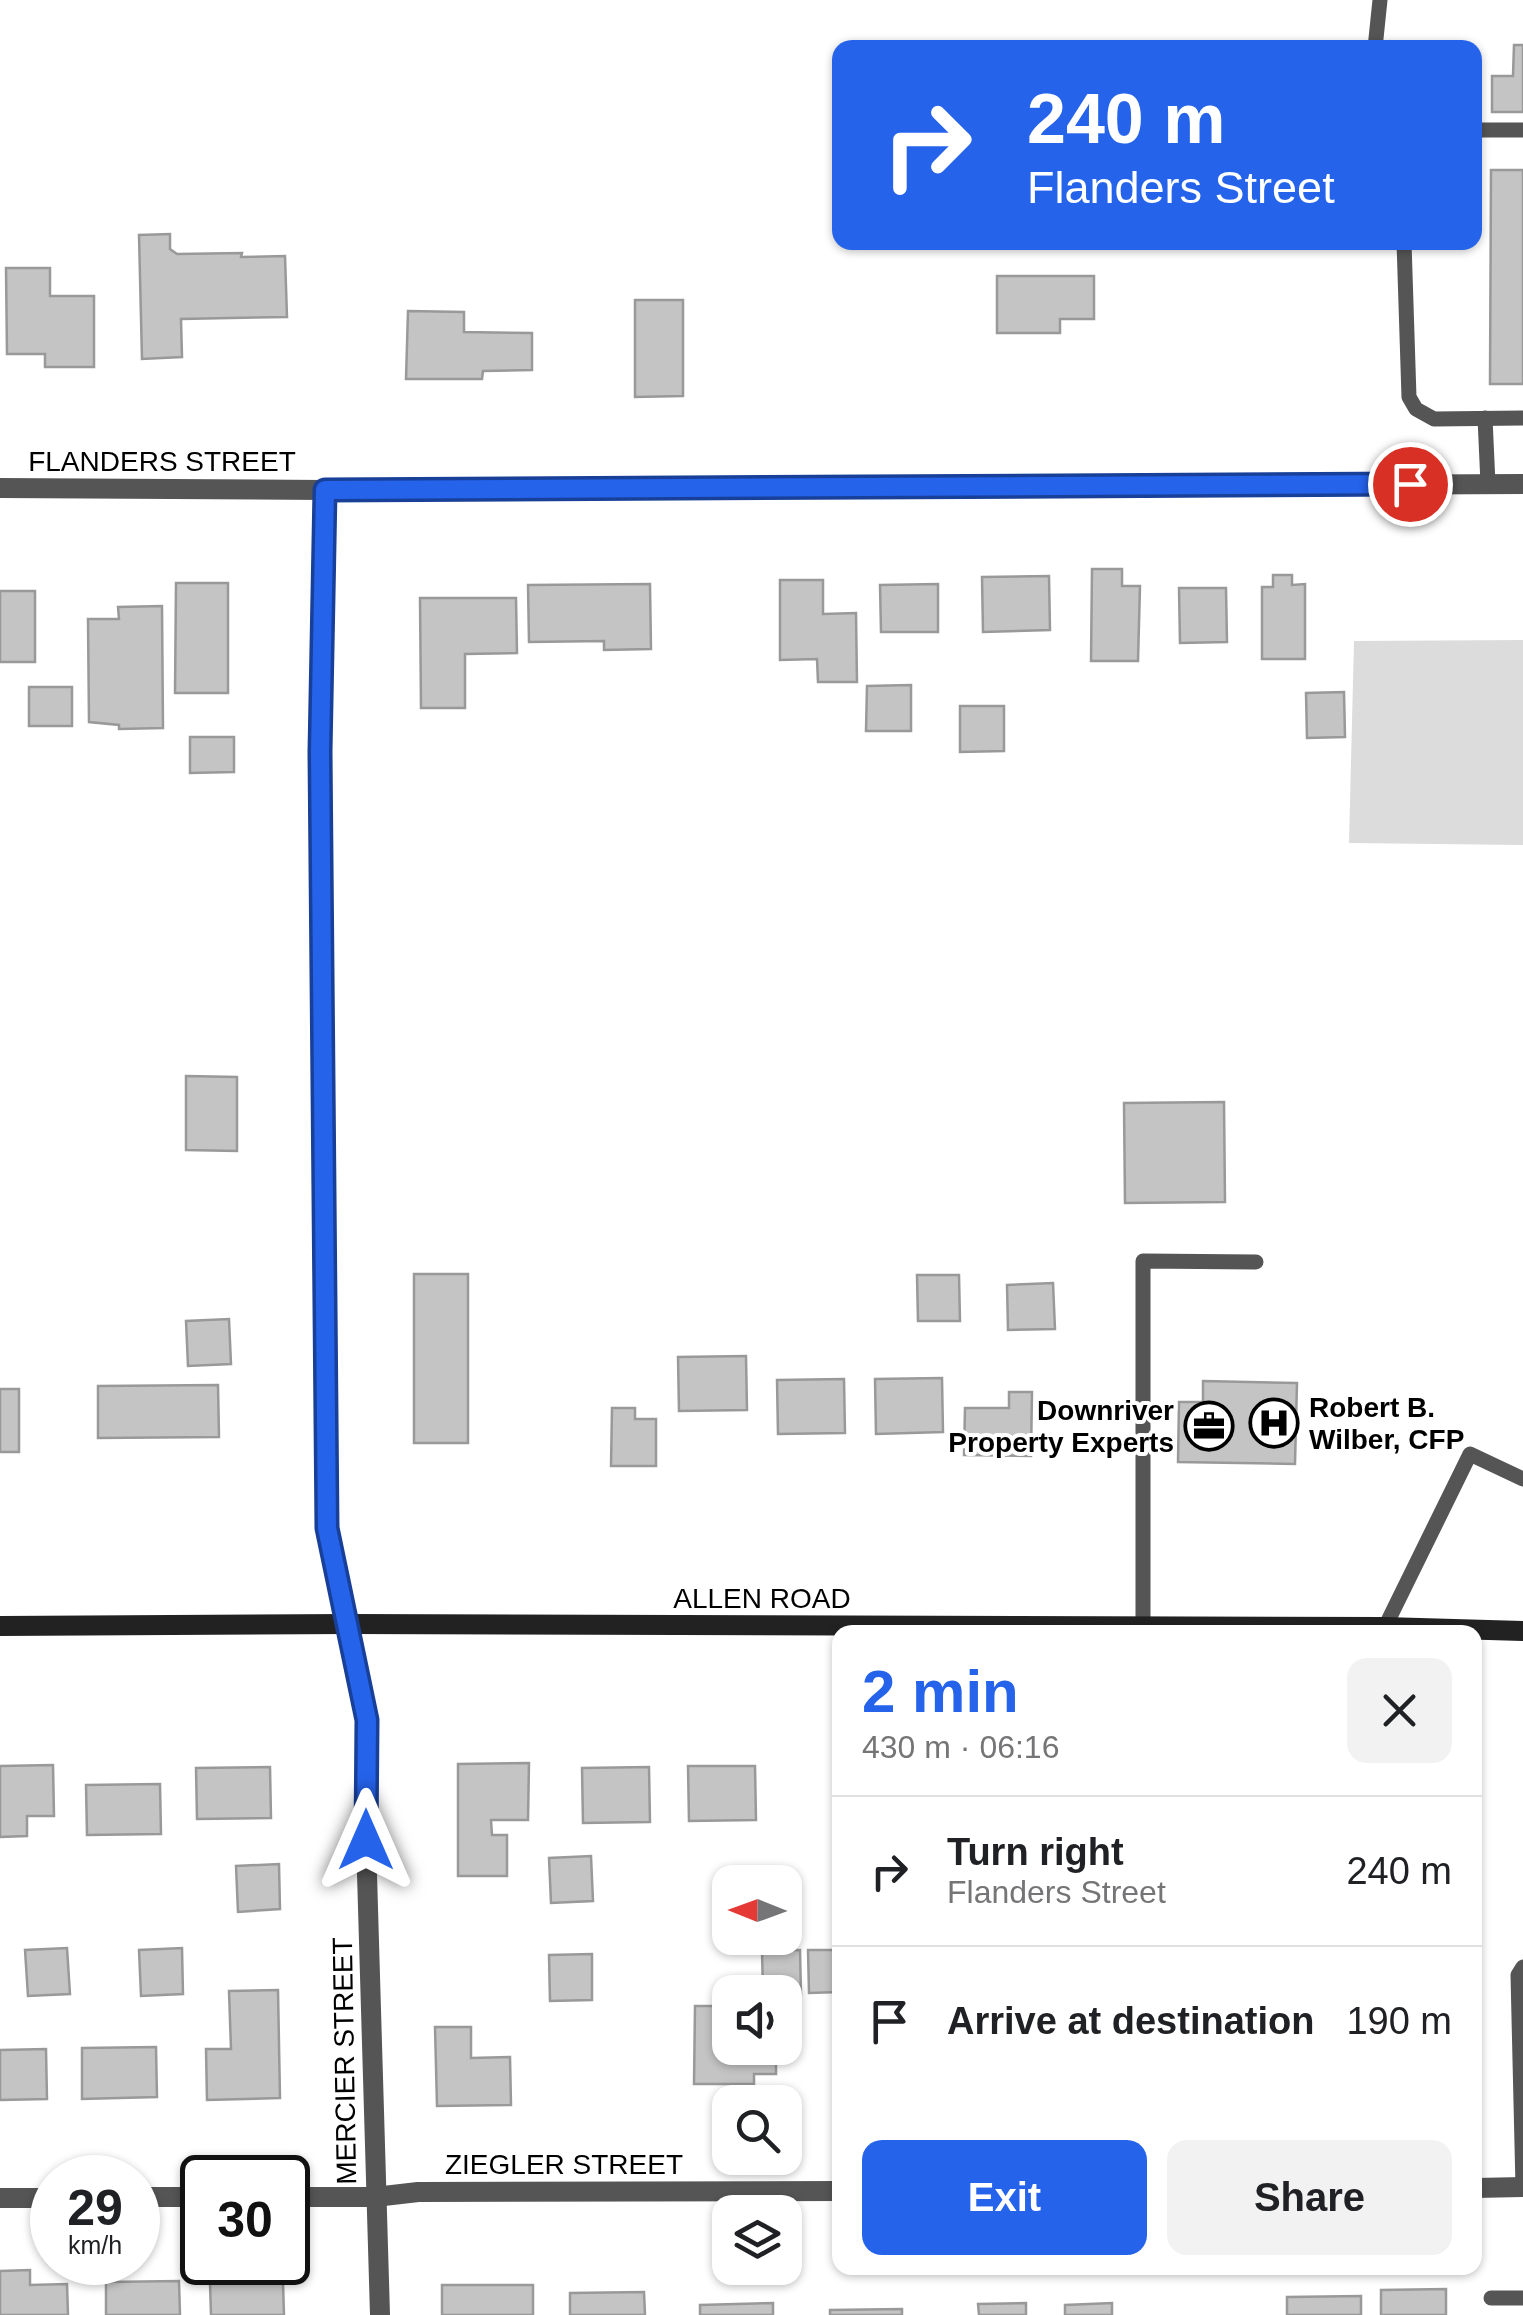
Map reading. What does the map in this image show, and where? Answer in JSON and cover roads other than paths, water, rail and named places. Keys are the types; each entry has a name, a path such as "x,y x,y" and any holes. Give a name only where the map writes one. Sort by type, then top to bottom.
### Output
{"main road":[{"name":"ALLEN ROAD","path":"0,1626 832,1628"},
{"name":"ALLEN ROAD","path":"1482,1630 1523,1631"}],"street":[{"name":"FLANDERS STREET","path":"0,488 1523,484"},
{"name":"MERCIER STREET","path":"325,490 320,772 327,1528 367,1720 366,1840 380,2315"},
{"path":"1482,2188 1523,2187"},
{"name":"ZIEGLER STREET","path":"310,2197 418,2192 832,2191"},
{"path":"0,2198 30,2198"}],"lane":[{"path":"1376,40 1380,0"},
{"path":"1482,130 1523,130"},
{"path":"1404,250 1410,397 1416,409 1434,419 1523,418"},
{"path":"1485,418 1488,484"},
{"path":"1143,1625 1143,1261 1256,1262"},
{"path":"1386,1625 1470,1454 1523,1479"},
{"path":"1523,1967 1518,1976 1523,2187"},
{"path":"1491,2298 1523,2298"}],"place":[{"name":"Robert B. Wilber, CFP","path":"1274,1423"},
{"name":"Downriver Property Experts","path":"1209,1426"}]}
